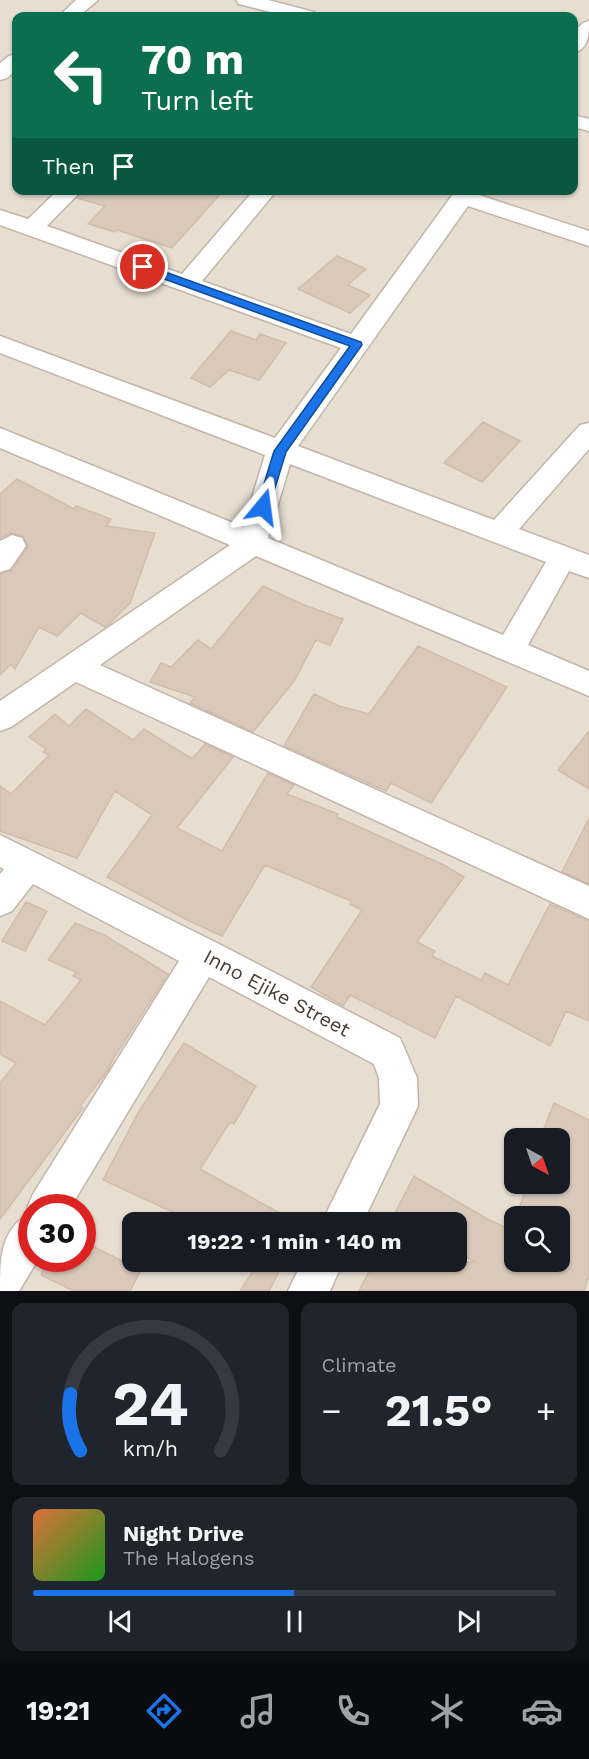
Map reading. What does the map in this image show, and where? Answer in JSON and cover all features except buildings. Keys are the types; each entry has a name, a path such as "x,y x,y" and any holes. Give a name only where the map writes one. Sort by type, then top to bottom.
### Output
{"street":[{"path":"73,12 88,0"},
{"path":"252,7 283,12"},
{"path":"578,41 589,27"},
{"path":"0,74 12,64"},
{"path":"33,227 65,195"},
{"path":"187,283 262,195"},
{"path":"0,718 252,545 280,451 464,195"},
{"path":"468,195 589,239"},
{"path":"0,217 357,345"},
{"path":"0,344 576,562 509,651"},
{"path":"500,532 589,432"},
{"path":"0,437 252,545 589,684"},
{"path":"74,667 589,903"},
{"path":"0,900 14,857"},
{"name":"Inno Ejike Street","path":"14,857 387,1051 398,1078 399,1106 347,1212"},
{"path":"56,1194 203,954"},
{"path":"0,1284 18,1255"},
{"path":"308,1291 318,1272"}],"shaded area":[{"path":"0,0 589,0 589,1291 0,1291"}],"route":[{"path":"143,267 357,345 280,451 263,507"}]}
